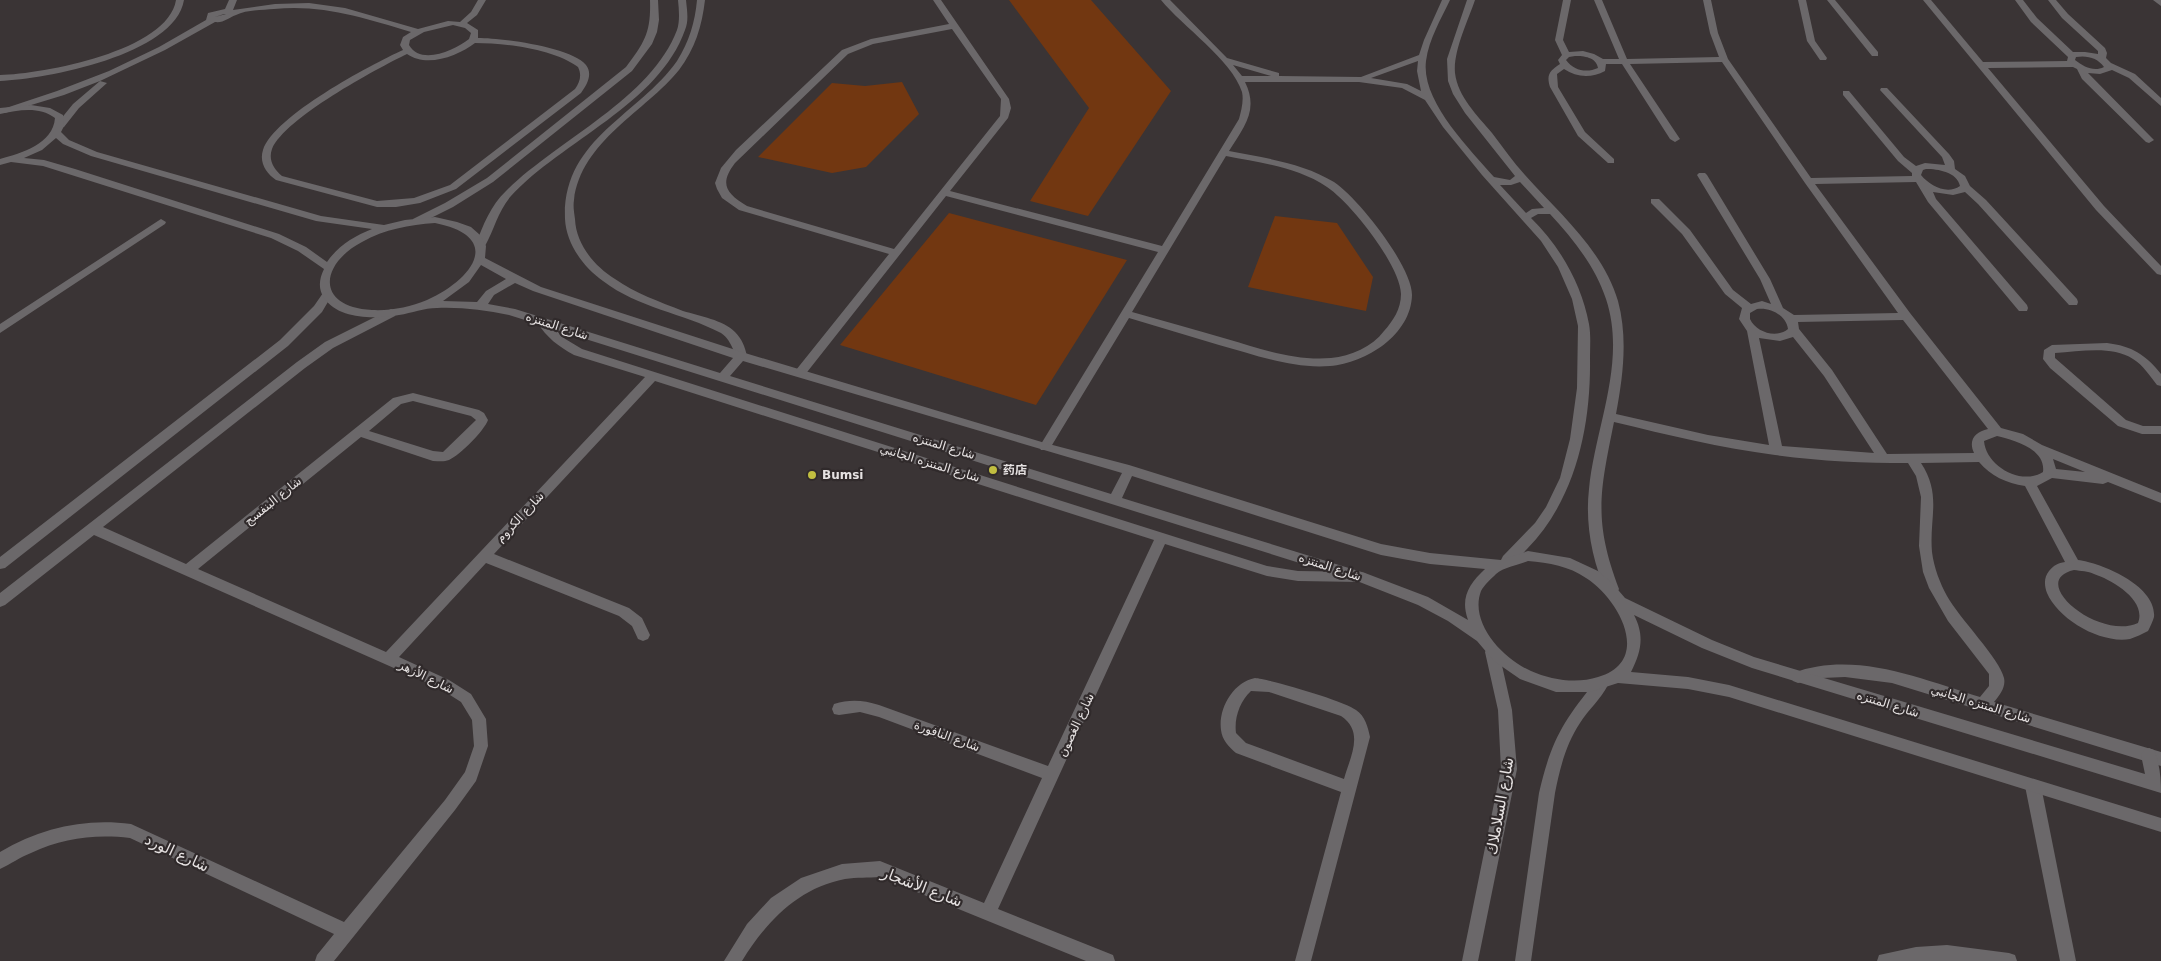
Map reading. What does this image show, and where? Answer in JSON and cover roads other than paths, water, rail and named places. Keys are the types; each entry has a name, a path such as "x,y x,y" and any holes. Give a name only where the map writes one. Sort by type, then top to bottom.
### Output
{"street":[{"path":"0,78 41,74 76,67 110,56 162,28 177,13 180,0"},
{"path":"2,111 44,100 117,72 160,50 214,12 225,18 234,0"},
{"path":"462,24 474,13 482,0"},
{"path":"417,221 449,205 490,180 629,69 648,44 653,32 655,20 654,0"},
{"path":"481,244 475,234 466,227 444,221 417,221 383,228 350,246 337,256 328,268 324,282 326,295 333,303 351,311 374,314 391,313 424,305 450,292 470,276 480,260 481,244 490,218 508,195 642,85 672,48 680,31 683,15 682,0"},
{"path":"683,15 711,0"},
{"path":"800,372 1005,116 1006,108 1000,92 937,0"},
{"path":"1045,447 1244,119 1247,105 1246,92 1233,69 1165,0"},
{"path":"480,260 514,279 537,289 741,356 800,372 1045,447 1129,470 1393,553 1436,560 1503,562 1528,556 1550,558 1573,564 1594,575 1612,589 1623,603 1634,632 1634,649 1627,664 1617,677 1601,685 1582,688 1549,685 1518,672 1492,652 1480,636 1472,615 1473,594 1481,577 1503,562 1534,535 1553,508 1566,480 1575,447 1585,386 1584,322 1574,293 1561,265 1544,239 1439,116 1428,98 1423,82 1421,56 1446,0"},
{"path":"1471,0 1451,58 1451,77 1454,87 1466,108 1520,176 1574,233 1605,282 1614,308 1618,336 1618,363 1610,417 1596,480 1594,505 1595,532 1601,560 1612,589"},
{"path":"1567,0 1559,40 1565,60 1576,71 1592,73 1602,69 1602,62"},
{"path":"1598,0 1624,61 1675,139"},
{"path":"1707,0 1714,33 1724,59 1808,181 1906,316 1997,432"},
{"path":"1802,0 1811,41 1823,58"},
{"path":"1831,0 1875,54"},
{"path":"1927,0 2100,208 2161,272"},
{"path":"2019,0 2034,20 2075,62 2086,77 2148,140"},
{"path":"2052,0 2064,16 2102,50 2104,53 2101,59"},
{"path":"2158,0 2161,4"},
{"path":"701,5 699,24 687,52 675,69 599,142 585,160 575,178 568,216 572,234 585,257 594,268 612,283 637,298 718,327 731,334 738,344 741,356"},
{"path":"229,12 273,6 319,6 418,31"},
{"path":"407,51 405,47 406,42 418,31 435,25 462,24 472,28 475,32 473,40"},
{"path":"896,253 743,208 728,199 721,188 720,176 739,152 845,52 871,42 954,26"},
{"path":"473,40 500,41 566,56 582,66 585,72 585,79 578,91 453,187 416,201 377,204 279,178 273,173 267,163 267,150 279,132 370,68 407,51 421,56 442,56 461,49 473,40"},
{"path":"1610,161 1581,134 1554,87 1553,74 1565,60 1581,53 1593,56 1602,62 1724,59"},
{"path":"2075,62 2088,54 2101,59 2132,76 2161,103"},
{"path":"1359,79 1421,56"},
{"path":"1223,59 1290,79"},
{"path":"1982,65 2075,62 2101,71 2106,70 2109,65"},
{"path":"0,162 30,152 46,142 90,92 117,72"},
{"path":"1239,79 1359,79 1404,86 1428,98"},
{"path":"1884,90 1946,156 1949,161 1950,170"},
{"path":"1846,93 1901,159 1920,178 1932,200 2023,308"},
{"path":"621,103 636,106"},
{"path":"2,111 24,107 53,111 60,117 58,129 66,142 94,154 320,220 383,228"},
{"path":"1126,314 1274,357 1303,363 1333,362 1360,356 1379,343 1394,329 1403,312 1406,295 1404,278 1397,262 1347,197 1330,185 1286,165 1223,153"},
{"path":"11,159 44,163 72,170 276,236 302,249 328,268"},
{"path":"1920,178 1919,168 1933,166 1950,170 1962,178 1965,187 1982,202 2073,302"},
{"path":"1702,175 1765,278 1779,310 1793,324 1828,373 1884,459"},
{"path":"1492,180 1510,183 1517,180 1520,176"},
{"path":"1808,181 1920,178 1948,192 1962,190 1965,187"},
{"path":"945,193 1165,250"},
{"path":"1655,201 1686,232 1729,292 1748,308"},
{"path":"1525,218 1536,211 1554,211"},
{"path":"0,329 161,222"},
{"path":"482,305 490,293 514,279"},
{"path":"0,564 284,343 318,309 326,295"},
{"name":"شارع المنتزه","path":"424,305 454,303 482,305 543,322 1115,499 1360,577 1423,601 1453,617 1480,636"},
{"path":"1777,451 1764,400 1752,330 1744,320 1744,311 1748,308 1762,306 1779,310"},
{"path":"1,602 92,528 330,344 391,313"},
{"path":"1793,324 1906,316"},
{"name":"شارع المنتزه الجانبي","path":"543,322 550,334 562,344 578,352 793,422 1162,536 1266,571 1306,576 1360,577"},
{"path":"1752,330 1769,337 1778,338 1791,334 1793,324"},
{"path":"2161,382 2138,356 2126,351 2102,348 2052,349 2048,353 2048,359 2054,365 2122,423 2142,430 2161,430"},
{"path":"722,378 741,356"},
{"name":"شارع الكروم","path":"388,659 653,376"},
{"name":"شارع البنفسج","path":"188,570 397,401 413,396 476,414 482,420 480,425 450,454 438,457 359,432"},
{"path":"1610,417 1702,438 1777,451 1884,459 1980,457"},
{"path":"2120,482 2049,473 2038,480 2028,481 2002,474 1980,457 1976,448 1978,439 1985,434 1997,432 2018,436 2038,448 2161,498"},
{"path":"2038,448 2046,456 2050,465 2049,473"},
{"path":"1912,459 1924,479 1928,494 1926,554 1934,586 1945,606 1995,672 1999,681 1998,687 1983,704"},
{"path":"1115,499 1129,470"},
{"path":"2028,481 2074,565"},
{"name":"شارع الأزهر","path":"92,528 444,684 466,698 479,719 481,746 471,776 323,961"},
{"name":"شارع الغصون","path":"988,913 1162,536"},
{"path":"484,556 624,612 637,622 643,635"},
{"path":"2074,565 2100,570 2130,588 2142,602 2147,616 2143,626 2131,633 2114,633 2094,627 2075,617 2060,603 2052,589 2052,577 2060,568 2074,565"},
{"name":"شارع المنتزه","path":"1623,603 1707,644 1798,677 2158,785"},
{"name":"شارع السلاملاك","path":"1470,961 1509,770 1510,739 1506,709 1492,652"},
{"name":"شارع المنتزه الجانبي","path":"1798,677 1819,671 1842,669 1866,671 1983,704 2155,757"},
{"path":"1617,677 1688,683 1729,691 2161,825"},
{"path":"1303,961 1363,737 1362,726 1356,717 1346,711 1269,686 1258,684 1247,687 1239,694 1228,730 1232,741 1241,748 1348,788"},
{"path":"1523,961 1547,793 1553,766 1562,740 1575,718 1601,685"},
{"name":"شارع النافورة","path":"839,710 860,706 880,712 1053,775"},
{"path":"2155,757 2158,785"},
{"path":"2033,786 2068,961"},
{"name":"شارع الورد","path":"0,861 40,841 73,831 104,828 131,832 347,932"},
{"name":"شارع الأشجار","path":"732,961 747,936 768,911 802,885 841,872 880,869 1107,961"},
{"path":"1885,961 1896,958 1950,953 2009,961"}],"place":[{"name":"药店","path":"993,470"},
{"name":"Bumsi","path":"812,475"}]}
